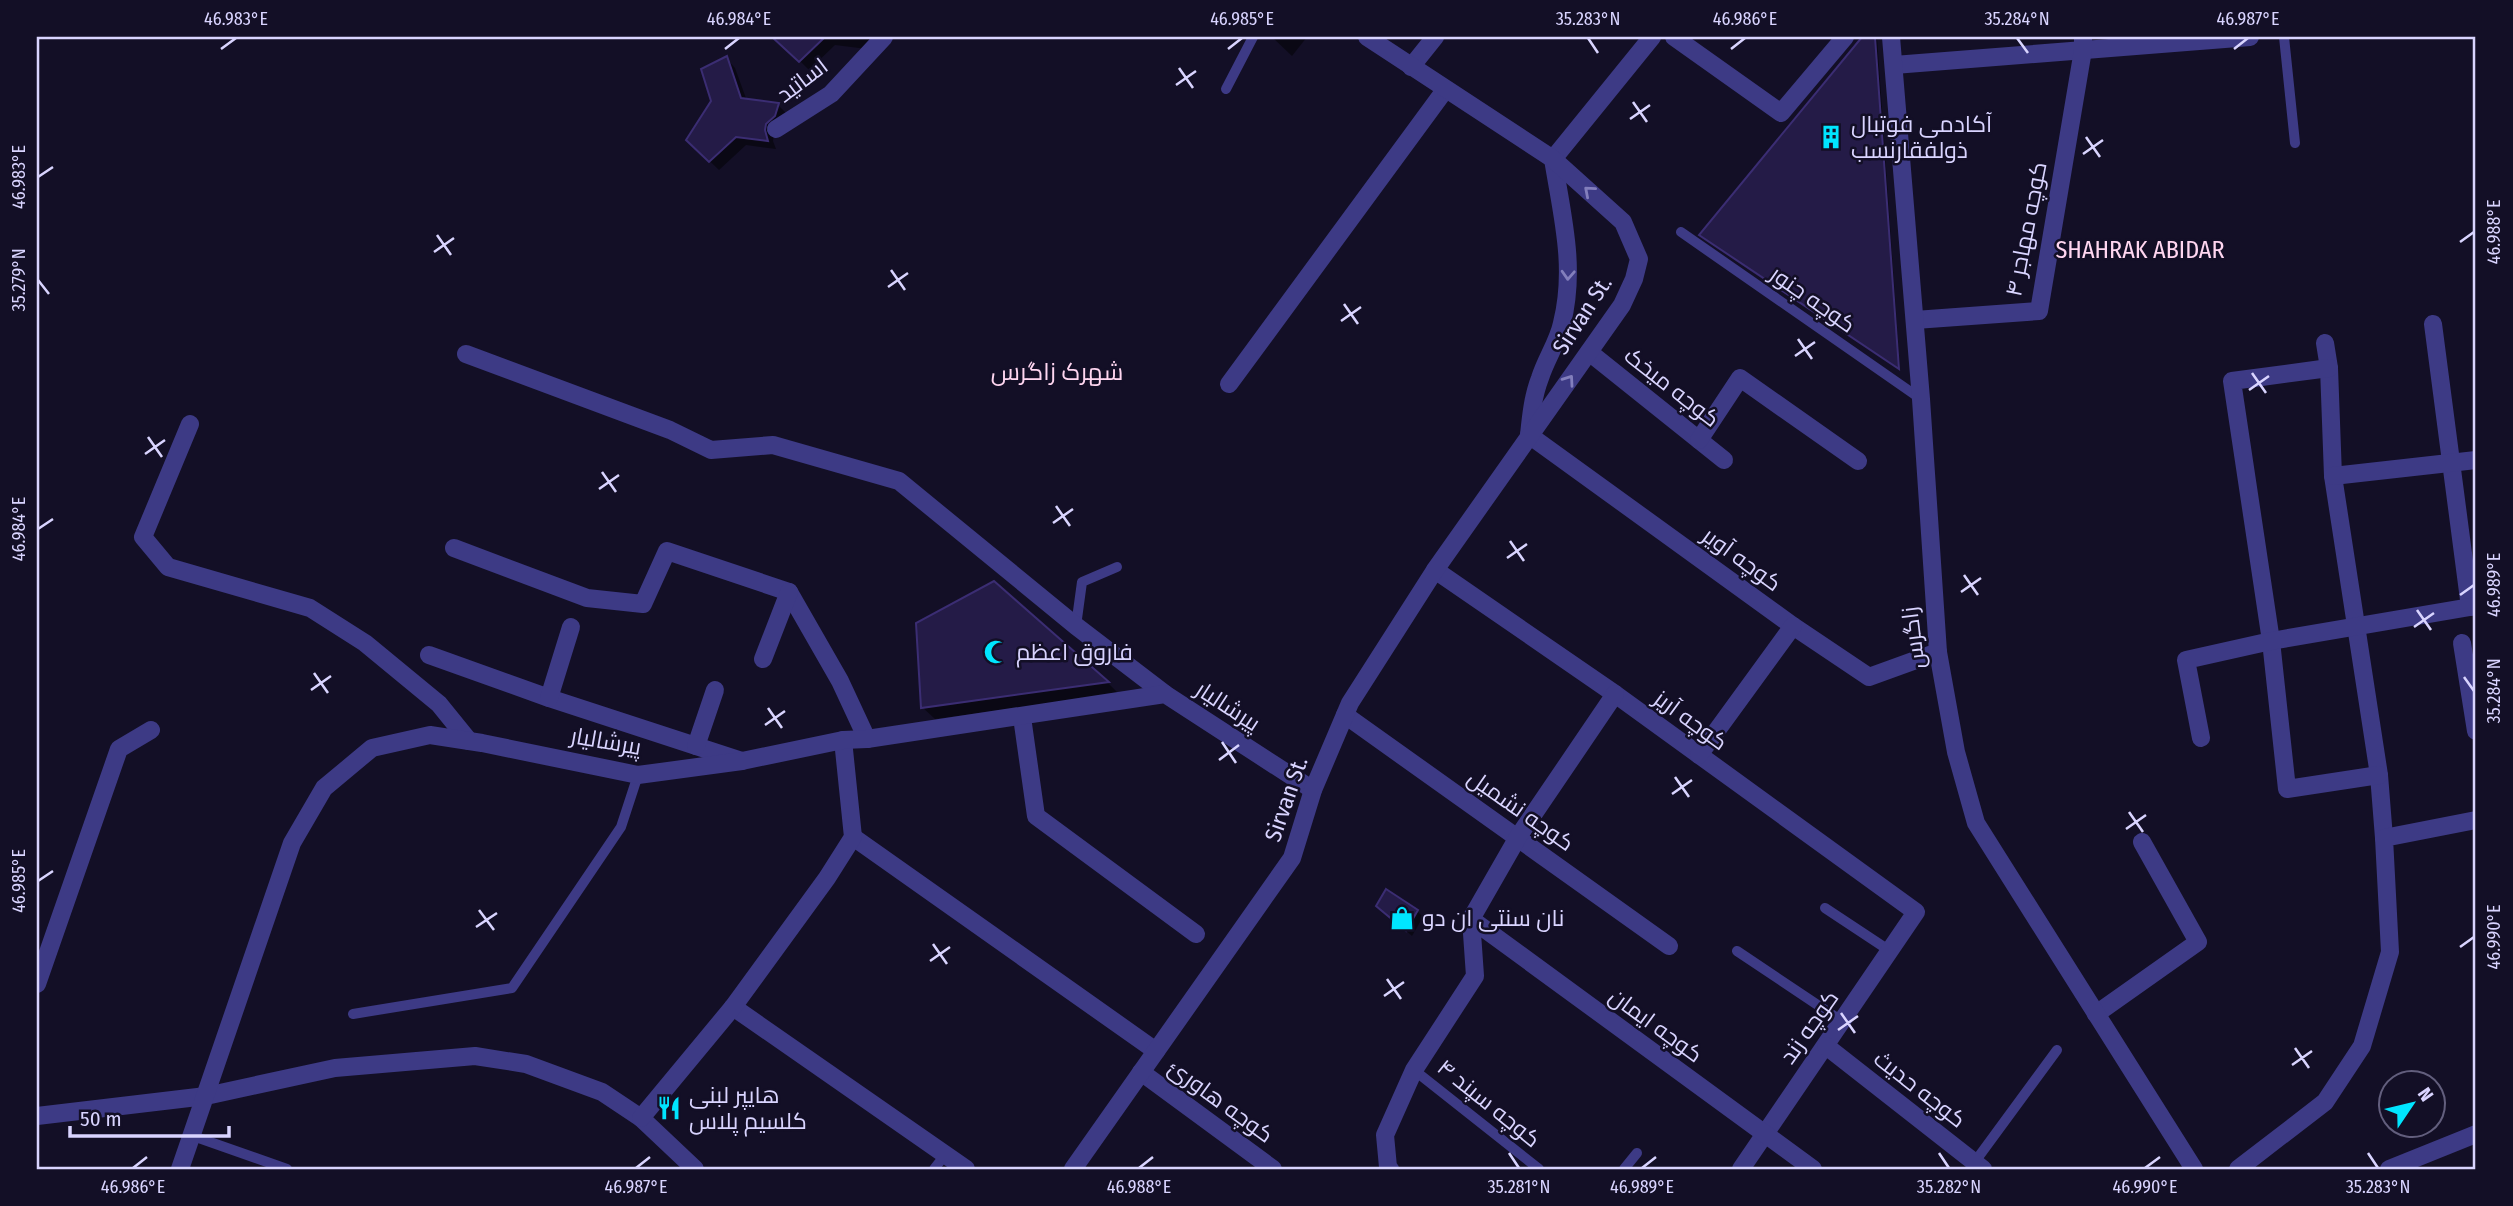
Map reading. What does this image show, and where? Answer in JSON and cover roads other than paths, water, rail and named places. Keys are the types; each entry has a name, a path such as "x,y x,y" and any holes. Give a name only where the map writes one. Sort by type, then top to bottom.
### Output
{"street":[{"name":"اساتید","path":"776,129 831,94 884,37"},
{"name":"Sirvan St.","path":"1073,1169 1292,858 1313,790 1350,703 1435,570 1622,305 1639,259 1623,222 1553,159 1367,37"},
{"path":"1411,68 1435,37"},
{"path":"1553,159 1652,37"},
{"path":"1674,37 1781,113 1844,37"},
{"name":"زاگرس","path":"1891,37 1921,400 1938,652 1956,752 1976,823 2194,1169"},
{"path":"1894,65 2083,43 2250,37"},
{"name":"کوچه مهاجر ۴","path":"1914,320 2039,311 2083,43"},
{"path":"1229,384 1445,90"},
{"name":"Sirvan St.","path":"1530,435 1533,400 1562,325 1569,275 1568,243 1553,159"},
{"path":"2201,738 2186,660 2356,625 2473,607 2433,324"},
{"path":"2238,1169 2325,1102 2362,1046 2390,952 2379,775 2333,476 2329,368 2325,343"},
{"name":"کوچه میخک","path":"1589,352 1724,460"},
{"path":"466,354 670,430 711,450 773,445 900,481 1076,626 1166,694"},
{"path":"2329,368 2232,382 2271,641 2287,789 2379,775"},
{"path":"1699,440 1740,378 1858,461"},
{"path":"190,424 143,537 168,567 310,608 365,643 439,704 468,741"},
{"name":"کوچه آویر","path":"1530,435 1793,626 1869,677 1938,652"},
{"path":"2333,476 2476,460"},
{"path":"454,548 587,598 643,604 667,551 789,592 840,681 867,739"},
{"name":"کوچه آریز","path":"1435,570 1615,694 1916,912"},
{"path":"763,659 789,592"},
{"path":"1699,755 1793,626"},
{"path":"549,698 571,627"},
{"path":"2462,642 2476,731"},
{"path":"429,655 549,698 741,761"},
{"path":"696,746 715,690"},
{"name":"پیرشالیار","path":"180,1169 292,844 324,788 372,747 430,735 638,775 741,761 843,740 1022,717 1166,694 1313,790"},
{"path":"1390,1169 1385,1135 1414,1070 1475,976 1471,919 1518,837 1615,694"},
{"name":"کوچه نشمیل","path":"1345,715 1669,946"},
{"path":"1022,717 1036,816 1196,934"},
{"path":"37,985 119,749 151,730"},
{"path":"641,1118 733,1007 827,878 853,837 843,740"},
{"path":"2384,838 2476,820"},
{"path":"853,837 1156,1051"},
{"path":"2096,1014 2199,942 2142,842"},
{"name":"کوچه زند","path":"1741,1169 1916,912"},
{"name":"کوچه ایمان","path":"1471,919 1813,1169"},
{"path":"733,1007 939,1162 966,1169"},
{"name":"کوچه حدیث","path":"1826,1046 1979,1166"},
{"path":"37,1116 206,1096 335,1068 475,1056 526,1064 602,1092 641,1118 695,1169"},
{"name":"کوچه هاورئ","path":"1141,1072 1273,1169"},
{"path":"2389,1169 2476,1133"}],"lane":[{"path":"1226,89 1253,37"},
{"path":"2284,37 2295,143"},
{"name":"کوچه چنور","path":"1681,232 1921,400"},
{"path":"1076,626 1082,582 1118,568"},
{"path":"353,1014 512,988 621,827 638,775"},
{"path":"1825,908 1890,951"},
{"path":"1737,951 1843,1022"},
{"path":"1979,1166 2057,1050"},
{"name":"کوچه سپند ۴","path":"1414,1070 1539,1169"},
{"path":"193,1136 288,1169"},
{"path":"1625,1169 1637,1153"}],"place":[{"name":"آکادمی فوتبال ذولفقارنسب","path":"1831,137"},
{"name":"فاروق اعظم","path":"996,652"},
{"name":"نان سنتی ان دو","path":"1402,918"},
{"name":"هایپر لبنی کلسیم پلاس","path":"669,1108"}],"district":[{"name":"SHAHRAK ABIDAR","path":"2140,250"},
{"name":"شهرک زاگرس","path":"1057,372"}]}
